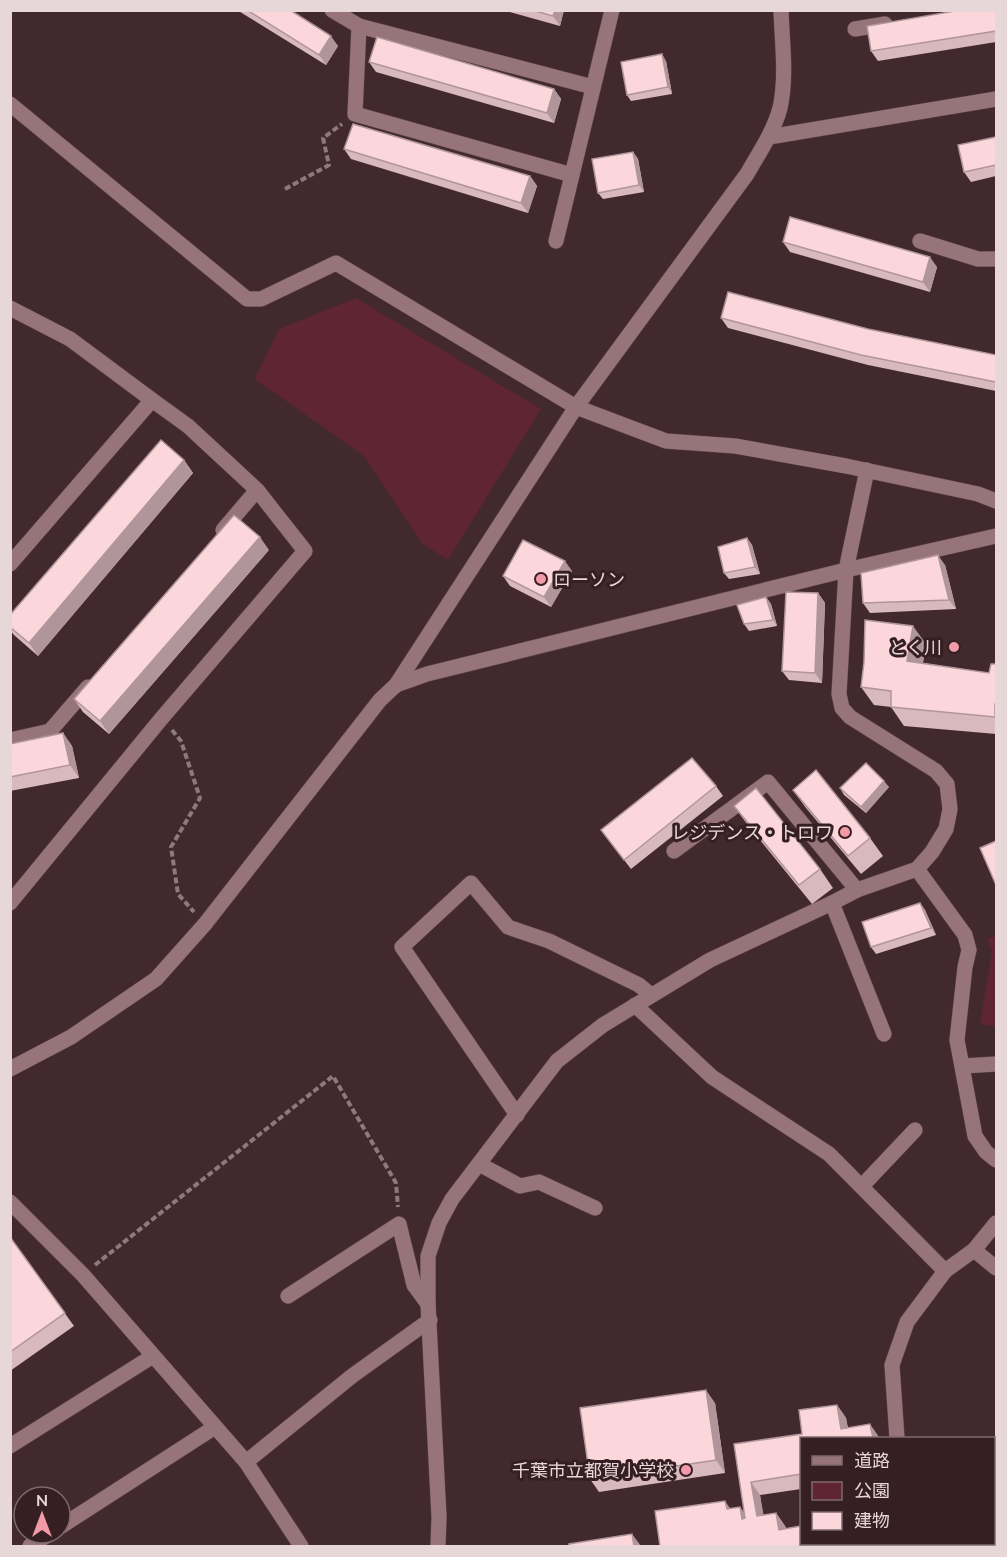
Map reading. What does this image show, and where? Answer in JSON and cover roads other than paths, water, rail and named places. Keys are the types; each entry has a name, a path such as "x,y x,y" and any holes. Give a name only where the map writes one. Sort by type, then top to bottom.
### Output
{"street":[{"path":"332,10 359,26 593,87"},
{"path":"555,241 612,10"},
{"path":"10,1069 71,1037 156,979 206,924 372,710 396,685 576,407 747,174 769,137 780,108 781,10"},
{"path":"855,29 902,21"},
{"path":"359,26 355,114 572,175"},
{"path":"769,137 996,99"},
{"path":"10,104 247,299 261,299 336,263 576,407 666,441 735,446 867,470 978,494 996,501"},
{"path":"920,242 978,259 996,260"},
{"path":"10,308 70,339 188,426 257,490 305,551 161,719 16,882 10,903"},
{"path":"10,564 152,400"},
{"path":"438,1546 439,1517 428,1256 439,1223 452,1199 557,1061 603,1025 710,960 857,891 916,869 932,852 946,829 950,809 946,784 936,771 850,717 842,708 839,694 846,570 867,470"},
{"path":"211,544 257,490"},
{"path":"396,685 427,674 846,570 996,536"},
{"path":"10,740 50,731 96,678"},
{"path":"674,851 768,782 857,891"},
{"path":"916,869 965,935 969,950 957,1040 975,1136 986,1152 996,1160"},
{"path":"518,1115 402,947 471,883 508,927 549,941 639,985 651,995"},
{"path":"832,903 884,1034"},
{"path":"635,1005 712,1077 830,1154 945,1271"},
{"path":"963,1066 996,1064"},
{"path":"862,1186 915,1130"},
{"path":"479,1164 520,1186 539,1182 595,1208"},
{"path":"10,1202 83,1275 246,1462 301,1546"},
{"path":"897,1437 892,1365 907,1322 945,1271 974,1250 996,1223"},
{"path":"288,1296 399,1224 414,1285 429,1312"},
{"path":"974,1250 996,1268"},
{"path":"246,1462 429,1312"},
{"path":"10,1446 153,1356"},
{"path":"72,1519 215,1427"}],"place":[{"name":"ローソン","path":"541,579"},
{"name":"とく川","path":"954,647"},
{"name":"レジデンス・トロワ","path":"845,832"},
{"name":"千葉市立都賀小学校","path":"686,1470"}]}
